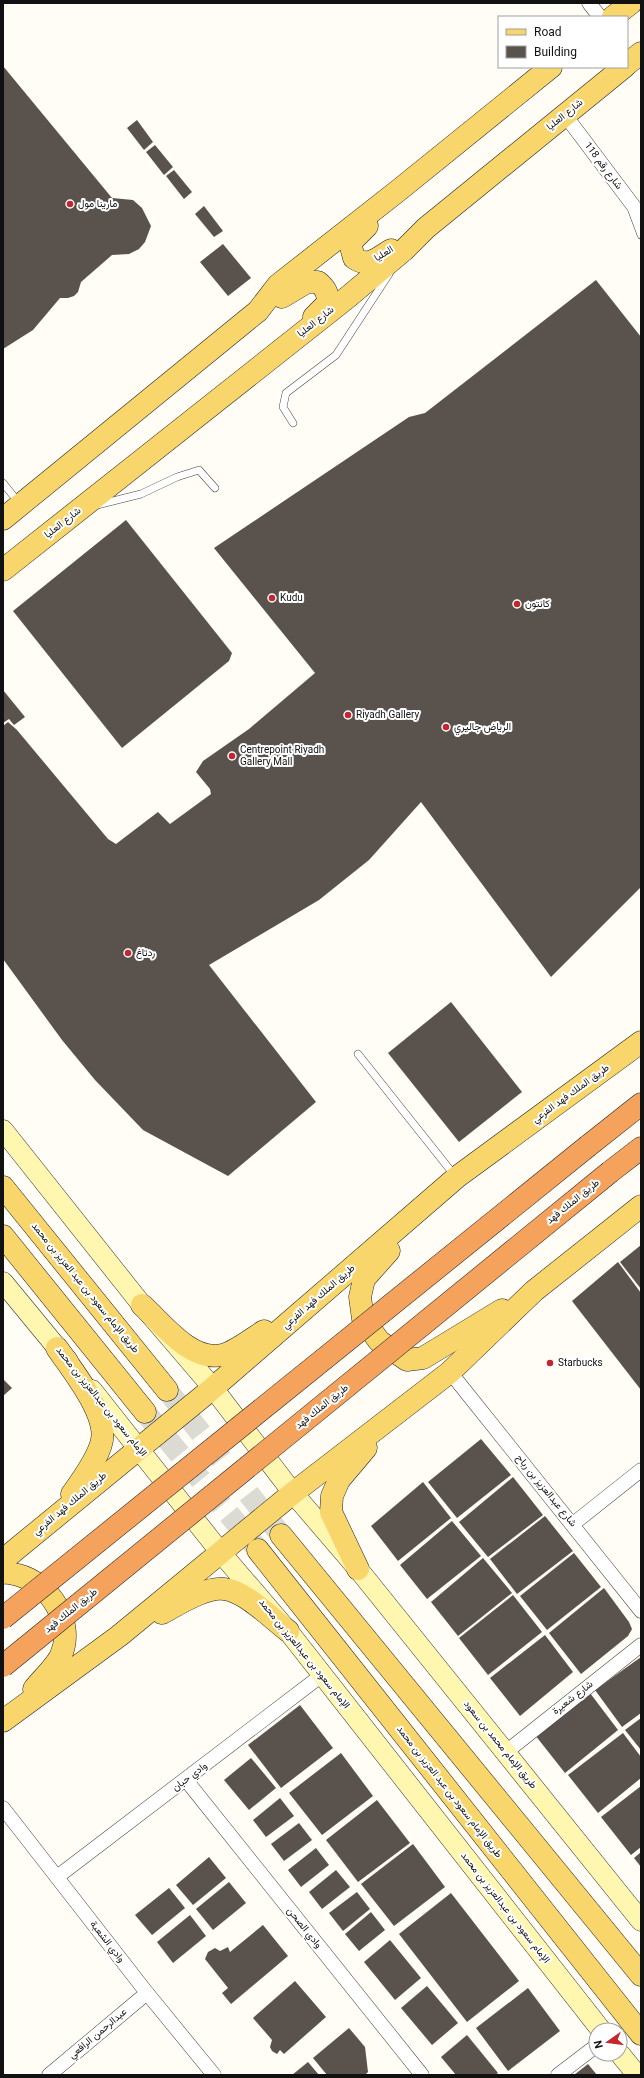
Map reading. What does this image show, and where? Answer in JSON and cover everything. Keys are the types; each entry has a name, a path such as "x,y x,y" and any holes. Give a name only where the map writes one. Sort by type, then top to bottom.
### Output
{"highway":[{"path":"3,1618 641,1104"},
{"name":"طريق الملك فهد","path":"3,1666 641,1148"}],"main road":[{"path":"614,16 631,3"},
{"path":"628,63 641,53"},
{"path":"258,311 278,286 550,68"},
{"name":"شارع العليا","path":"3,570 404,250 426,228 623,68"},
{"name":"العليا","path":"399,190 350,244 354,258 361,263 371,262 426,228"},
{"path":"3,519 258,311 307,282 318,282 325,288 328,294 328,303 284,347"},
{"name":"طريق الملك فهد الفرعي","path":"3,1560 213,1388 451,1182 641,1042"},
{"path":"451,1182 364,1279 360,1297 363,1320 379,1341 407,1360 423,1358 534,1291"},
{"name":"طريق الإمام سعود بن عبد العزيز بن محمد","path":"3,1187 166,1390"},
{"path":"8,1718 119,1636 293,1493 450,1372 534,1291 641,1206"},
{"path":"3,1236 145,1412"},
{"path":"142,1305 191,1350 207,1357 223,1355 312,1303"},
{"path":"53,1518 86,1474 102,1440 98,1412 57,1348"},
{"path":"358,1569 331,1512 332,1496 339,1480 392,1417"},
{"path":"281,1535 641,1976"},
{"name":"طريق الإمام سعود بن عبد العزيز بن محمد","path":"258,1550 641,2034"},
{"path":"3,1573 6,1572 25,1577 41,1586 54,1600 62,1618 65,1637 61,1656 8,1718"},
{"path":"119,1636 198,1594 224,1589 242,1596 288,1631"}],"street":[{"path":"589,3 599,16"},
{"name":"شارع رقم 118","path":"565,115 641,216"},
{"name":"طريق الإمام محمد بن سعود","path":"3,1130 142,1305 213,1388 293,1493 358,1569 641,1921"},
{"name":"الإمام سعود بن عبدالعزيز بن محمد","path":"3,1282 139,1448 221,1553 288,1631 595,2022"},
{"name":"شارع عبدالعزيز بن رباح","path":"450,1372 641,1611"},
{"path":"573,1524 641,1470"},
{"name":"شارع شعيرة","path":"506,1752 641,1645"},
{"name":"وادي حبان","path":"57,1878 322,1675"},
{"name":"وادي الصحن","path":"186,1780 422,2075"},
{"name":"وادي الشعبة","path":"3,1808 147,1993 214,2075"},
{"name":"عبدالرحمن الرافعي","path":"49,2075 147,1993"},
{"path":"558,2075 588,2052"},
{"path":"626,2062 637,2075"}],"lane":[{"path":"627,198 641,235"},
{"path":"293,423 283,407 286,393 336,355 404,250"},
{"path":"81,509 141,494 177,477 199,470 215,488"},
{"path":"3,483 21,505"},
{"path":"358,1054 451,1182"}],"building":[{"name":"مارينا مول","path":"3,66 112,198 133,200 142,208 151,226 145,242 139,249 129,254 112,255 81,282 78,292 74,296 60,298 33,330 3,349"},
{"path":"137,120 153,142 144,150 127,128"},
{"path":"155,145 173,167 164,175 146,152"},
{"path":"174,170 192,192 184,199 166,176"},
{"path":"204,206 223,231 214,237 195,214"},
{"path":"223,244 251,278 228,296 200,262"},
{"name":"الرياض جاليري","path":"596,280 641,337 641,887 551,977 421,802 369,860 319,900 209,965 316,1102 228,1176 143,1130 95,1080 62,1040 3,959 3,726 8,722 17,730 108,839 116,844 158,812 170,824 211,794 210,789 196,772 203,761 249,729 315,673 214,548 409,417 425,413"},
{"path":"126,520 232,653 229,661 122,748 13,611"},
{"path":"3,690 25,717 14,725 9,719 3,723"},
{"path":"451,1002 522,1092 459,1142 388,1053"},
{"path":"641,1245 641,1289 620,1262"},
{"path":"618,1262 641,1293 641,1390 572,1301"},
{"path":"3,1379 12,1388 3,1396"},
{"path":"481,1439 511,1475 457,1518 428,1482"},
{"path":"513,1477 543,1515 488,1557 459,1522"},
{"path":"423,1482 451,1518 398,1561 371,1526"},
{"path":"545,1516 573,1551 517,1594 490,1559"},
{"path":"452,1521 481,1556 427,1599 400,1565"},
{"path":"574,1553 601,1587 547,1630 520,1596"},
{"path":"483,1558 512,1593 458,1636 431,1602"},
{"path":"604,1588 629,1622 632,1629 628,1636 581,1674 549,1633"},
{"path":"513,1595 542,1632 488,1675 459,1638"},
{"path":"545,1635 573,1672 520,1716 490,1678"},
{"path":"641,1657 641,1713 622,1727 595,1690"},
{"path":"590,1693 618,1730 565,1773 535,1735"},
{"path":"300,1705 333,1748 281,1788 248,1745"},
{"path":"641,1718 641,1750 625,1730"},
{"path":"623,1733 641,1757 641,1778 598,1813 568,1775"},
{"path":"341,1753 373,1796 322,1835 289,1793"},
{"path":"251,1758 276,1788 249,1810 224,1780"},
{"path":"641,1786 641,1847 631,1855 601,1817"},
{"path":"280,1798 294,1816 266,1837 253,1820"},
{"path":"377,1800 410,1843 358,1882 326,1840"},
{"path":"299,1823 312,1840 284,1861 271,1844"},
{"path":"413,1844 445,1887 394,1926 361,1884"},
{"path":"316,1848 329,1865 301,1887 288,1870"},
{"path":"641,1852 641,1867 634,1858"},
{"path":"209,1857 226,1878 193,1905 176,1885"},
{"path":"336,1870 350,1887 322,1909 309,1892"},
{"path":"229,1882 246,1903 213,1930 196,1909"},
{"path":"169,1888 185,1908 152,1935 135,1915"},
{"path":"357,1892 370,1909 343,1931 329,1913"},
{"path":"451,1893 519,1981 467,2022 399,1934"},
{"path":"371,1912 385,1930 359,1951 345,1934"},
{"path":"190,1915 206,1936 173,1963 157,1942"},
{"path":"263,1925 288,1956 231,2004 222,1993 228,1988 205,1959 208,1952 215,1948 220,1951 228,1947 230,1952"},
{"path":"390,1940 421,1978 395,2000 364,1962"},
{"path":"295,1981 326,2017 284,2054 280,2050 277,2054 272,2051 270,2047 272,2040 253,2018"},
{"path":"427,1986 458,2023 432,2045 401,2008"},
{"path":"528,1988 560,2031 508,2071 476,2028"},
{"path":"349,2028 365,2047 368,2072 365,2075 327,2075 313,2058"},
{"path":"467,2035 498,2073 495,2075 456,2075 441,2057"},
{"path":"308,2062 319,2075 292,2075"},
{"path":"588,2064 597,2075 574,2075"}],"tunnel":[{"path":"167,1390 281,1535"},
{"path":"145,1412 256,1547"}],"place":[{"name":"مارينا مول","path":"70,204"},
{"name":"Kudu","path":"272,598"},
{"name":"كانتون","path":"517,604"},
{"name":"Riyadh Gallery","path":"348,715"},
{"name":"الرياض جاليري","path":"446,727"},
{"name":"Centrepoint Riyadh Gallery Mall","path":"232,756"},
{"name":"ردتاغ","path":"128,953"},
{"name":"Starbucks","path":"550,1363"}]}
